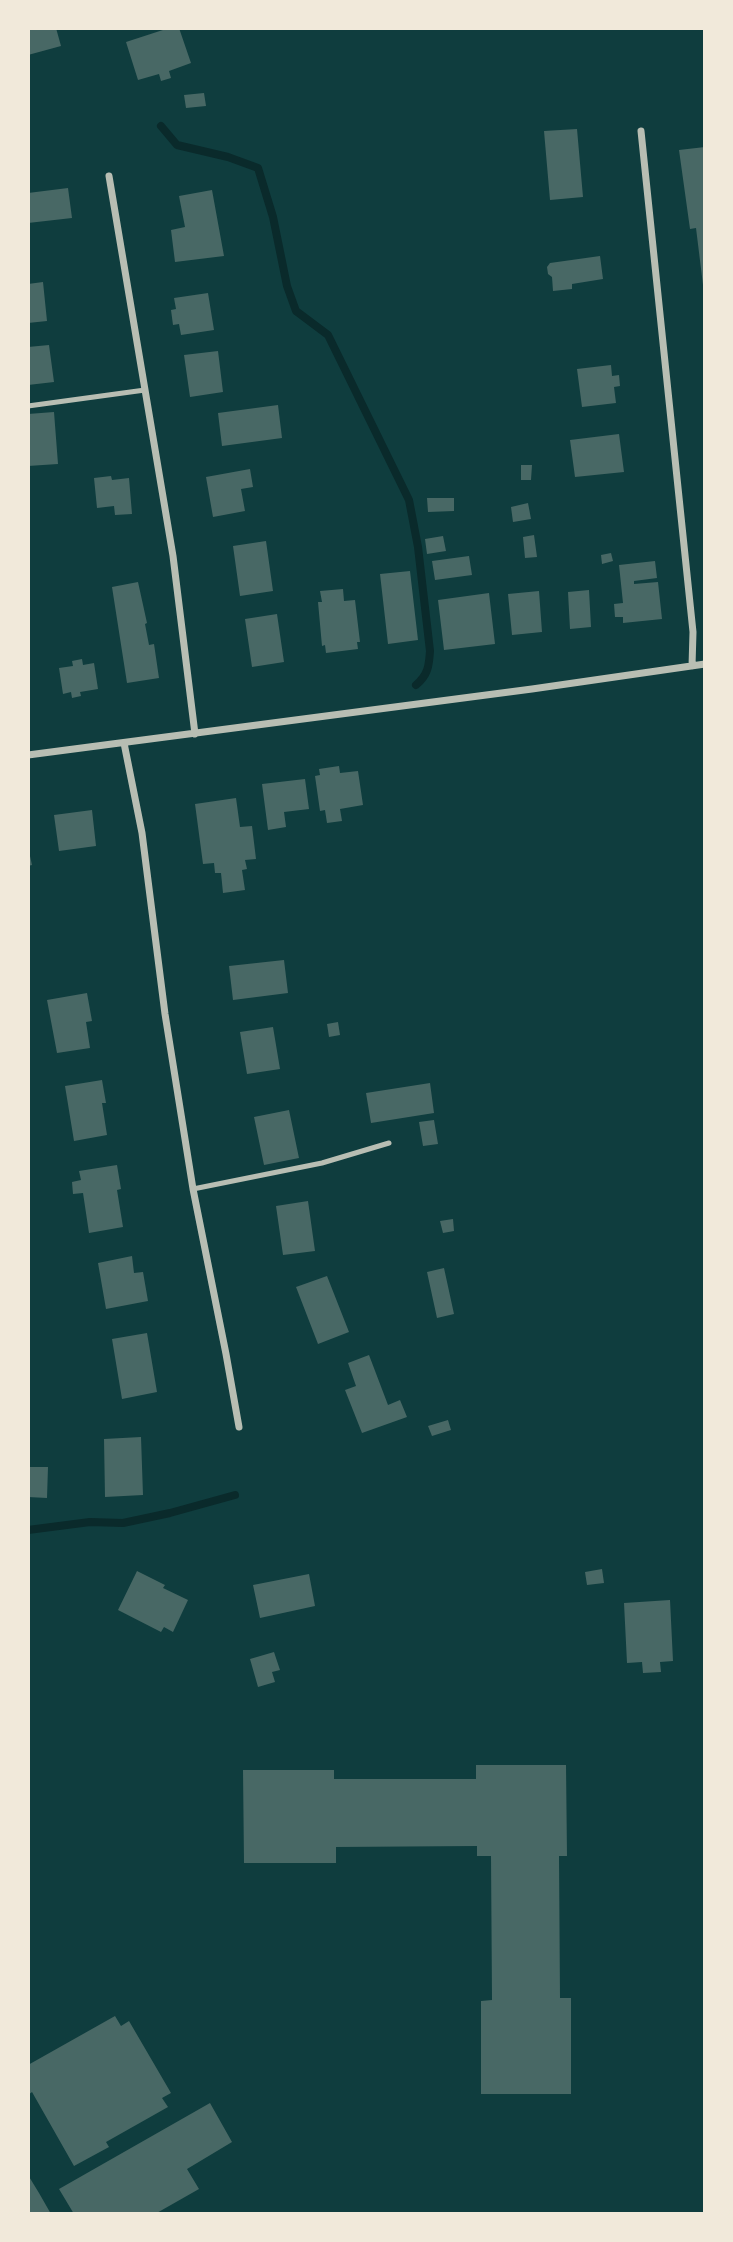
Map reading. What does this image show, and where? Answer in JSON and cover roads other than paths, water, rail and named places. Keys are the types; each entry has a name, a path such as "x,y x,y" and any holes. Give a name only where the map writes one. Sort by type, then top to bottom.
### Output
{"street":[{"path":"640,131 692,632 692,666"},
{"path":"109,176 173,556 195,733"},
{"path":"28,755 705,664"},
{"path":"124,743 142,833 165,1014 193,1189 239,1427"}],"lane":[{"path":"28,406 145,390"},
{"path":"193,1189 322,1163 389,1143"}],"waterway":[{"path":"161,126 177,145 228,157 258,168 273,217 287,286 296,311 328,335 409,500 418,547 430,651 427,670 416,685"},
{"path":"28,1530 90,1522 123,1523 235,1495"}]}
